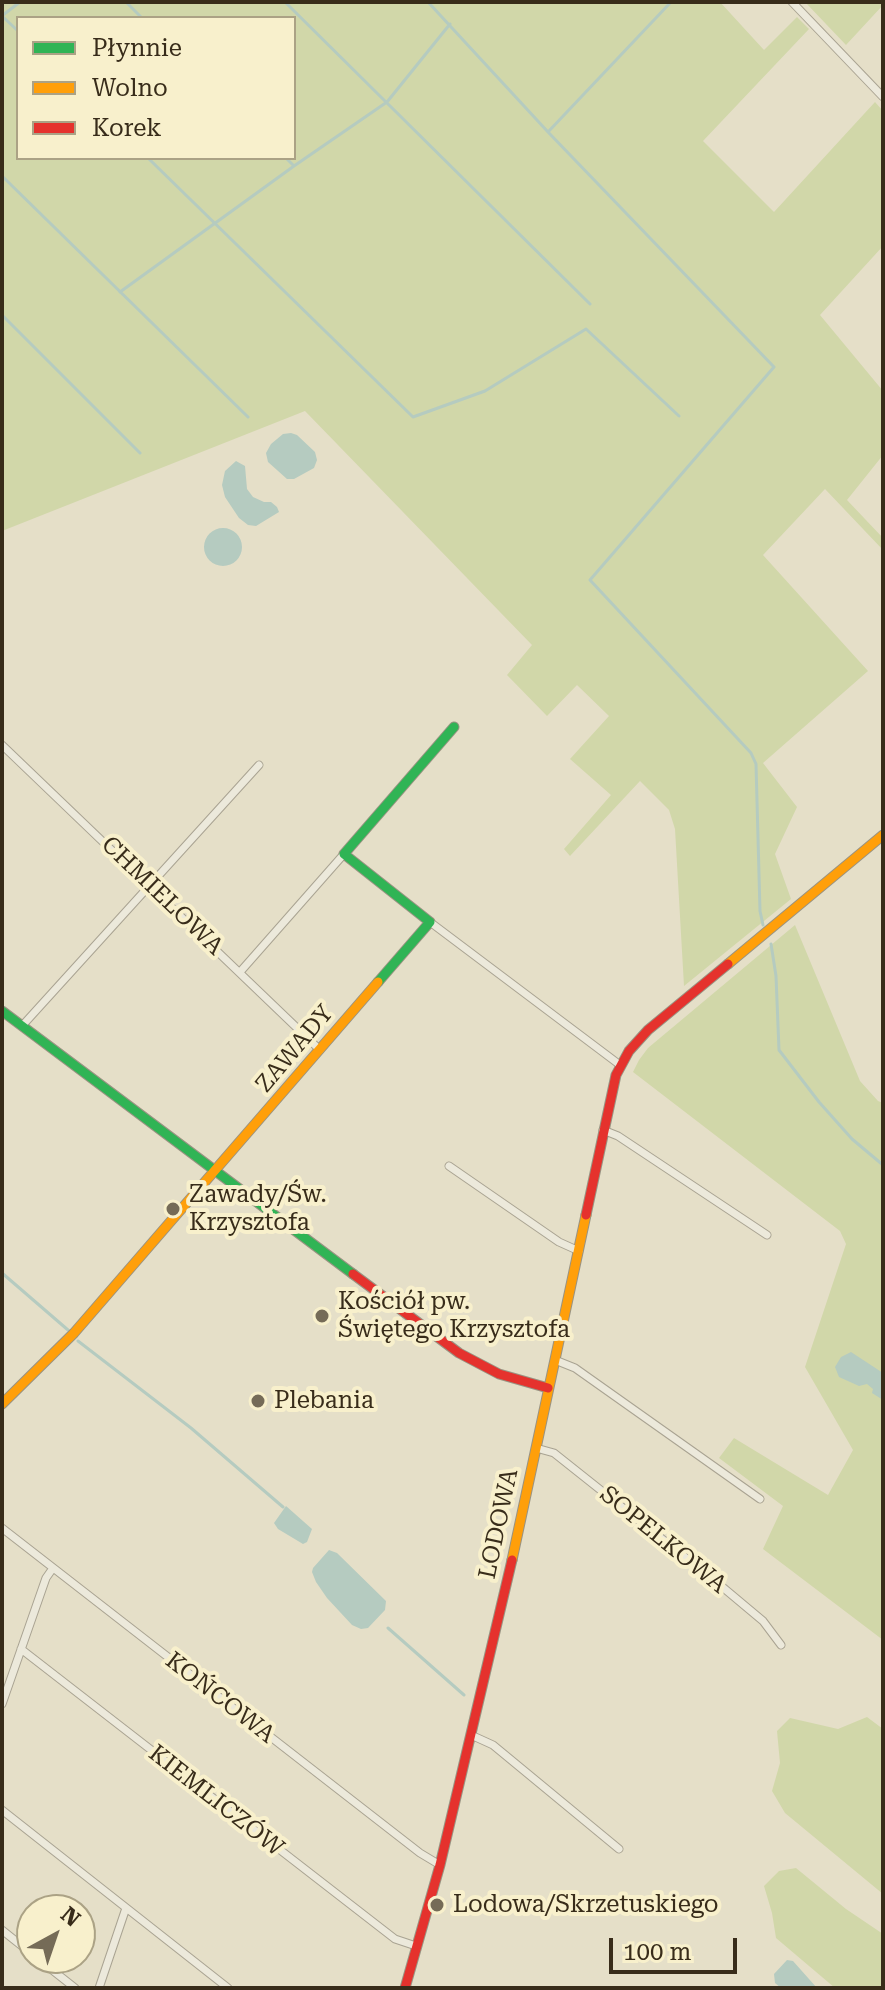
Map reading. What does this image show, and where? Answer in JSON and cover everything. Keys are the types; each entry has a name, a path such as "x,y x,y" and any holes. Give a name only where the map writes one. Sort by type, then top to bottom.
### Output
{"street":[{"path":"792,2 883,97"},
{"path":"240,972 454,727"},
{"name":"CHMIELOWA","path":"2,745 320,1050"},
{"path":"22,1026 259,765"},
{"path":"344,854 620,1065 648,1030 883,835"},
{"name":"ZAWADY","path":"2,1404 58,1351 430,922"},
{"path":"2,1011 459,1353 499,1374 548,1388"},
{"name":"LODOWA","path":"405,1988 440,1865 471,1735 579,1251 611,1089 620,1065"},
{"path":"603,1130 618,1136 767,1235"},
{"path":"449,1166 559,1242 579,1251"},
{"path":"555,1360 575,1368 760,1499"},
{"name":"SOPELKOWA","path":"536,1448 554,1453 720,1585 763,1621 781,1645"},
{"name":"KOŃCOWA","path":"2,1528 420,1853 440,1865"},
{"path":"2,1704 46,1578 53,1568"},
{"name":"KIEMLICZÓW","path":"21,1649 395,1939 416,1946"},
{"path":"471,1735 493,1745 619,1849"},
{"path":"2,1810 228,1988"},
{"path":"99,1988 126,1908"},
{"path":"57,1974 75,1988"}],"green space":[{"path":"2,2 720,2 764,50 797,17 809,29 703,141 774,212 875,102 883,111 883,246 820,315 883,391 883,455 847,500 883,538 883,550 825,489 763,555 868,671 763,763 797,807 775,854 791,899 684,986 675,829 669,810 640,781 570,856 564,849 611,795 570,759 609,716 577,685 547,716 507,675 532,645 305,411 2,531"},
{"path":"805,2 883,2 883,5 846,45"},
{"path":"795,925 860,1081 883,1103 883,1640 763,1549 783,1506 719,1458 734,1438 828,1495 853,1450 805,1367 846,1244 840,1231 633,1072 648,1048"},
{"path":"867,1717 883,1729 883,1894 785,1813 772,1791 780,1763 777,1731 790,1718 838,1729"},
{"path":"796,1868 846,1909 883,1934 883,1988 835,1988 776,1938 764,1886 779,1871"}],"shaded area":[{"path":"291,433 315,452 317,460 314,468 294,479 287,479 268,462 266,453 283,434"},
{"path":"236,461 245,466 247,489 253,497 271,502 279,512 256,526 248,525 239,518 225,497 222,485 225,471"},
{"path":"223,528 236,534 242,547 236,560 223,566 210,560 204,547 210,534"},
{"path":"851,1352 883,1373 883,1400 872,1393 873,1389 867,1384 859,1386 839,1377 835,1367 841,1357"},
{"path":"286,1506 312,1529 307,1542 303,1544 278,1529 274,1523"},
{"path":"329,1550 337,1553 386,1601 385,1610 368,1628 352,1625 316,1582 313,1568"},
{"path":"787,1960 793,1961 817,1988 781,1988 775,1983 774,1974"}],"waterway":[{"path":"3,15 20,2"},
{"path":"126,2 140,16"},
{"path":"285,2 590,304"},
{"path":"428,2 548,132"},
{"path":"671,2 548,132 774,367 590,580 751,753 756,764 763,925"},
{"path":"2,16 16,29"},
{"path":"120,292 387,102 450,24"},
{"path":"150,160 413,417 485,391 586,329 679,416"},
{"path":"288,160 294,166"},
{"path":"2,176 248,417"},
{"path":"2,315 140,453"},
{"path":"771,944 776,976 779,1050 852,1139 883,1165"},
{"path":"2,1273 68,1330"},
{"path":"78,1341 191,1428 283,1507"},
{"path":"388,1628 464,1695"}],"traffic: fast":[{"path":"378,982 430,922 344,854 454,727"},
{"path":"2,1011 353,1274"}],"traffic: slow":[{"path":"728,964 883,835"},
{"path":"2,1404 74,1333 378,982"},
{"path":"512,1560 586,1215"}],"traffic: jam":[{"path":"586,1215 616,1075 629,1051 648,1030 728,964"},
{"path":"353,1274 459,1353 499,1374 548,1388"},
{"path":"405,1988 440,1865 512,1560"}],"place":[{"name":"Zawady/Św. Krzysztofa","path":"173,1209"},
{"name":"Kościół pw. Świętego Krzysztofa","path":"322,1316"},
{"name":"Plebania","path":"258,1401"},
{"name":"Lodowa/Skrzetuskiego","path":"437,1905"}]}
